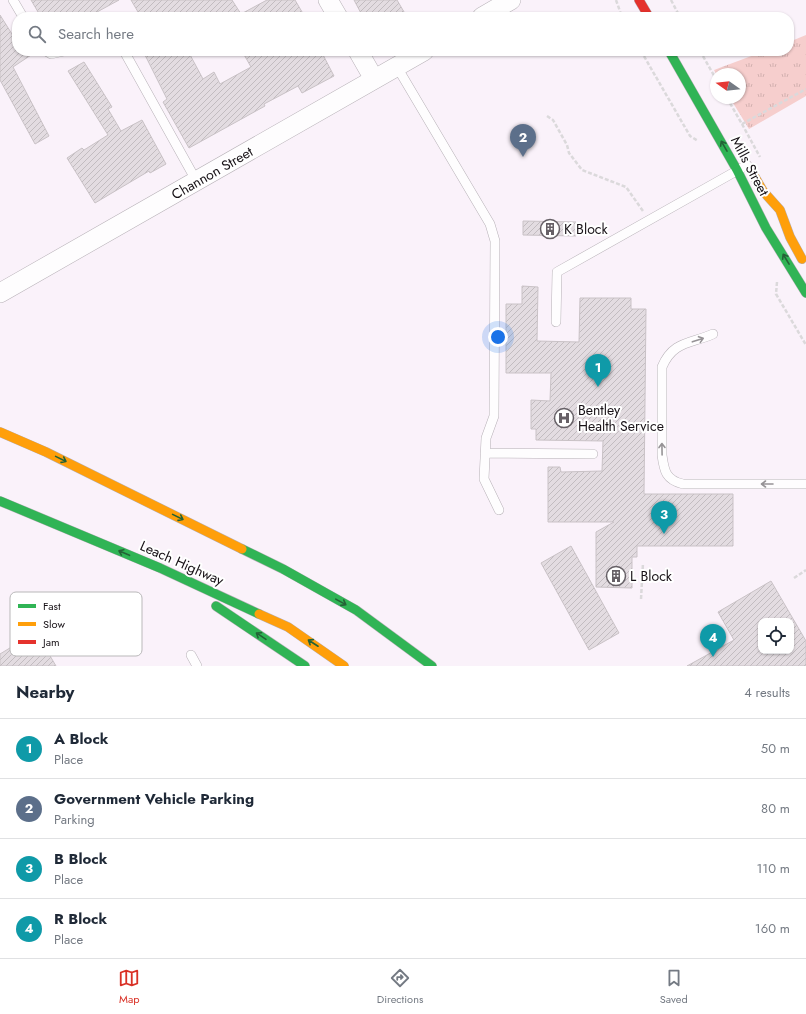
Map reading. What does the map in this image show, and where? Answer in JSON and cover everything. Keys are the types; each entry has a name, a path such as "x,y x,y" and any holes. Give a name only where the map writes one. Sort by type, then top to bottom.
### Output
{"main road":[{"path":"639,0 646,12"},
{"name":"Mills Street","path":"672,56 737,170 766,228 773,237 806,293"},
{"name":"Mills Street","path":"745,161 763,191 780,210 790,237 806,267"},
{"path":"0,431 46,452 283,569 356,610 432,666"},
{"name":"Leach Highway","path":"0,501 160,568 288,627 344,666"},
{"path":"160,568 305,666"},
{"path":"283,569 332,608"}],"street":[{"path":"328,0 335,12"},
{"path":"491,12 511,0"},
{"path":"361,56 374,79"},
{"name":"Channon Street","path":"0,293 416,56"}],"lane":[{"path":"13,0 20,12"},
{"path":"127,56 197,182"},
{"path":"397,67 490,224 495,241 494,416 486,438 484,479 499,510"},
{"path":"556,322 557,272 737,170 745,161"},
{"path":"713,334 674,349 667,356 662,367 662,455 667,475 674,482 683,484 806,484"},
{"path":"485,453 593,454"},
{"path":"191,655 197,666"}],"path":[{"path":"616,0 620,12"},
{"path":"670,0 677,12"},
{"path":"703,56 710,68"},
{"path":"730,104 742,124 806,89"},
{"path":"547,116 553,120 567,145 569,153 582,170 626,187 649,220"},
{"path":"641,599 643,563"},
{"path":"794,578 806,570"}],"green space":[{"path":"806,35 806,96 749,129 734,104 746,104 746,68 719,68 752,56 794,56 794,40"}],"building":[{"path":"31,0 119,0 97,12 38,12"},
{"path":"131,0 232,0 240,12 138,12"},
{"path":"267,0 295,0 302,12 245,12"},
{"path":"354,0 397,0 404,12 360,12"},
{"path":"0,15 12,34 12,56 30,56 13,67 49,136 35,144 0,80"},
{"path":"146,56 191,56 203,79 214,72 220,84 251,67 245,56 324,56 334,76 302,93 298,86 189,148 163,102 167,99"},
{"path":"84,62 112,107 108,109 121,131 142,120 166,164 150,173 149,171 95,203 67,158 82,148 84,150 108,135 68,71"},
{"name":"K Block","path":"523,221 576,222 576,236 523,235"},
{"path":"522,286 538,287 537,341 579,342 580,298 631,298 631,309 646,309 644,494 733,494 733,546 637,546 637,557 632,557 632,588 596,587 596,532 614,522 548,522 548,467 560,467 561,472 602,471 603,441 536,440 536,429 531,429 531,400 550,401 551,373 506,373 506,304 522,304"},
{"path":"571,546 619,633 589,650 541,563"},
{"path":"771,581 793,618 758,618 758,654 794,654 794,620 806,641 806,666 687,666 734,640 718,612"},
{"path":"10,648 10,656 50,656 56,666 0,666 0,654"}],"traffic: fast":[{"path":"672,56 737,170 766,228 806,293"},
{"path":"0,501 160,568 259,614"},
{"path":"242,549 283,569 356,610 432,666"},
{"path":"216,606 305,666"}],"traffic: slow":[{"path":"753,174 763,191 780,210 790,237 802,259"},
{"path":"0,432 46,452 242,549"},
{"path":"259,614 288,627 344,666"}],"traffic: jam":[{"path":"639,0 646,12"}],"place":[{"name":"Government Vehicle Parking","path":"523,157"},
{"name":"K Block","path":"550,229"},
{"name":"A Block","path":"598,387"},
{"name":"Bentley Health Service","path":"564,418"},
{"name":"B Block","path":"664,534"},
{"name":"L Block","path":"616,576"},
{"name":"R Block","path":"713,657"}]}
